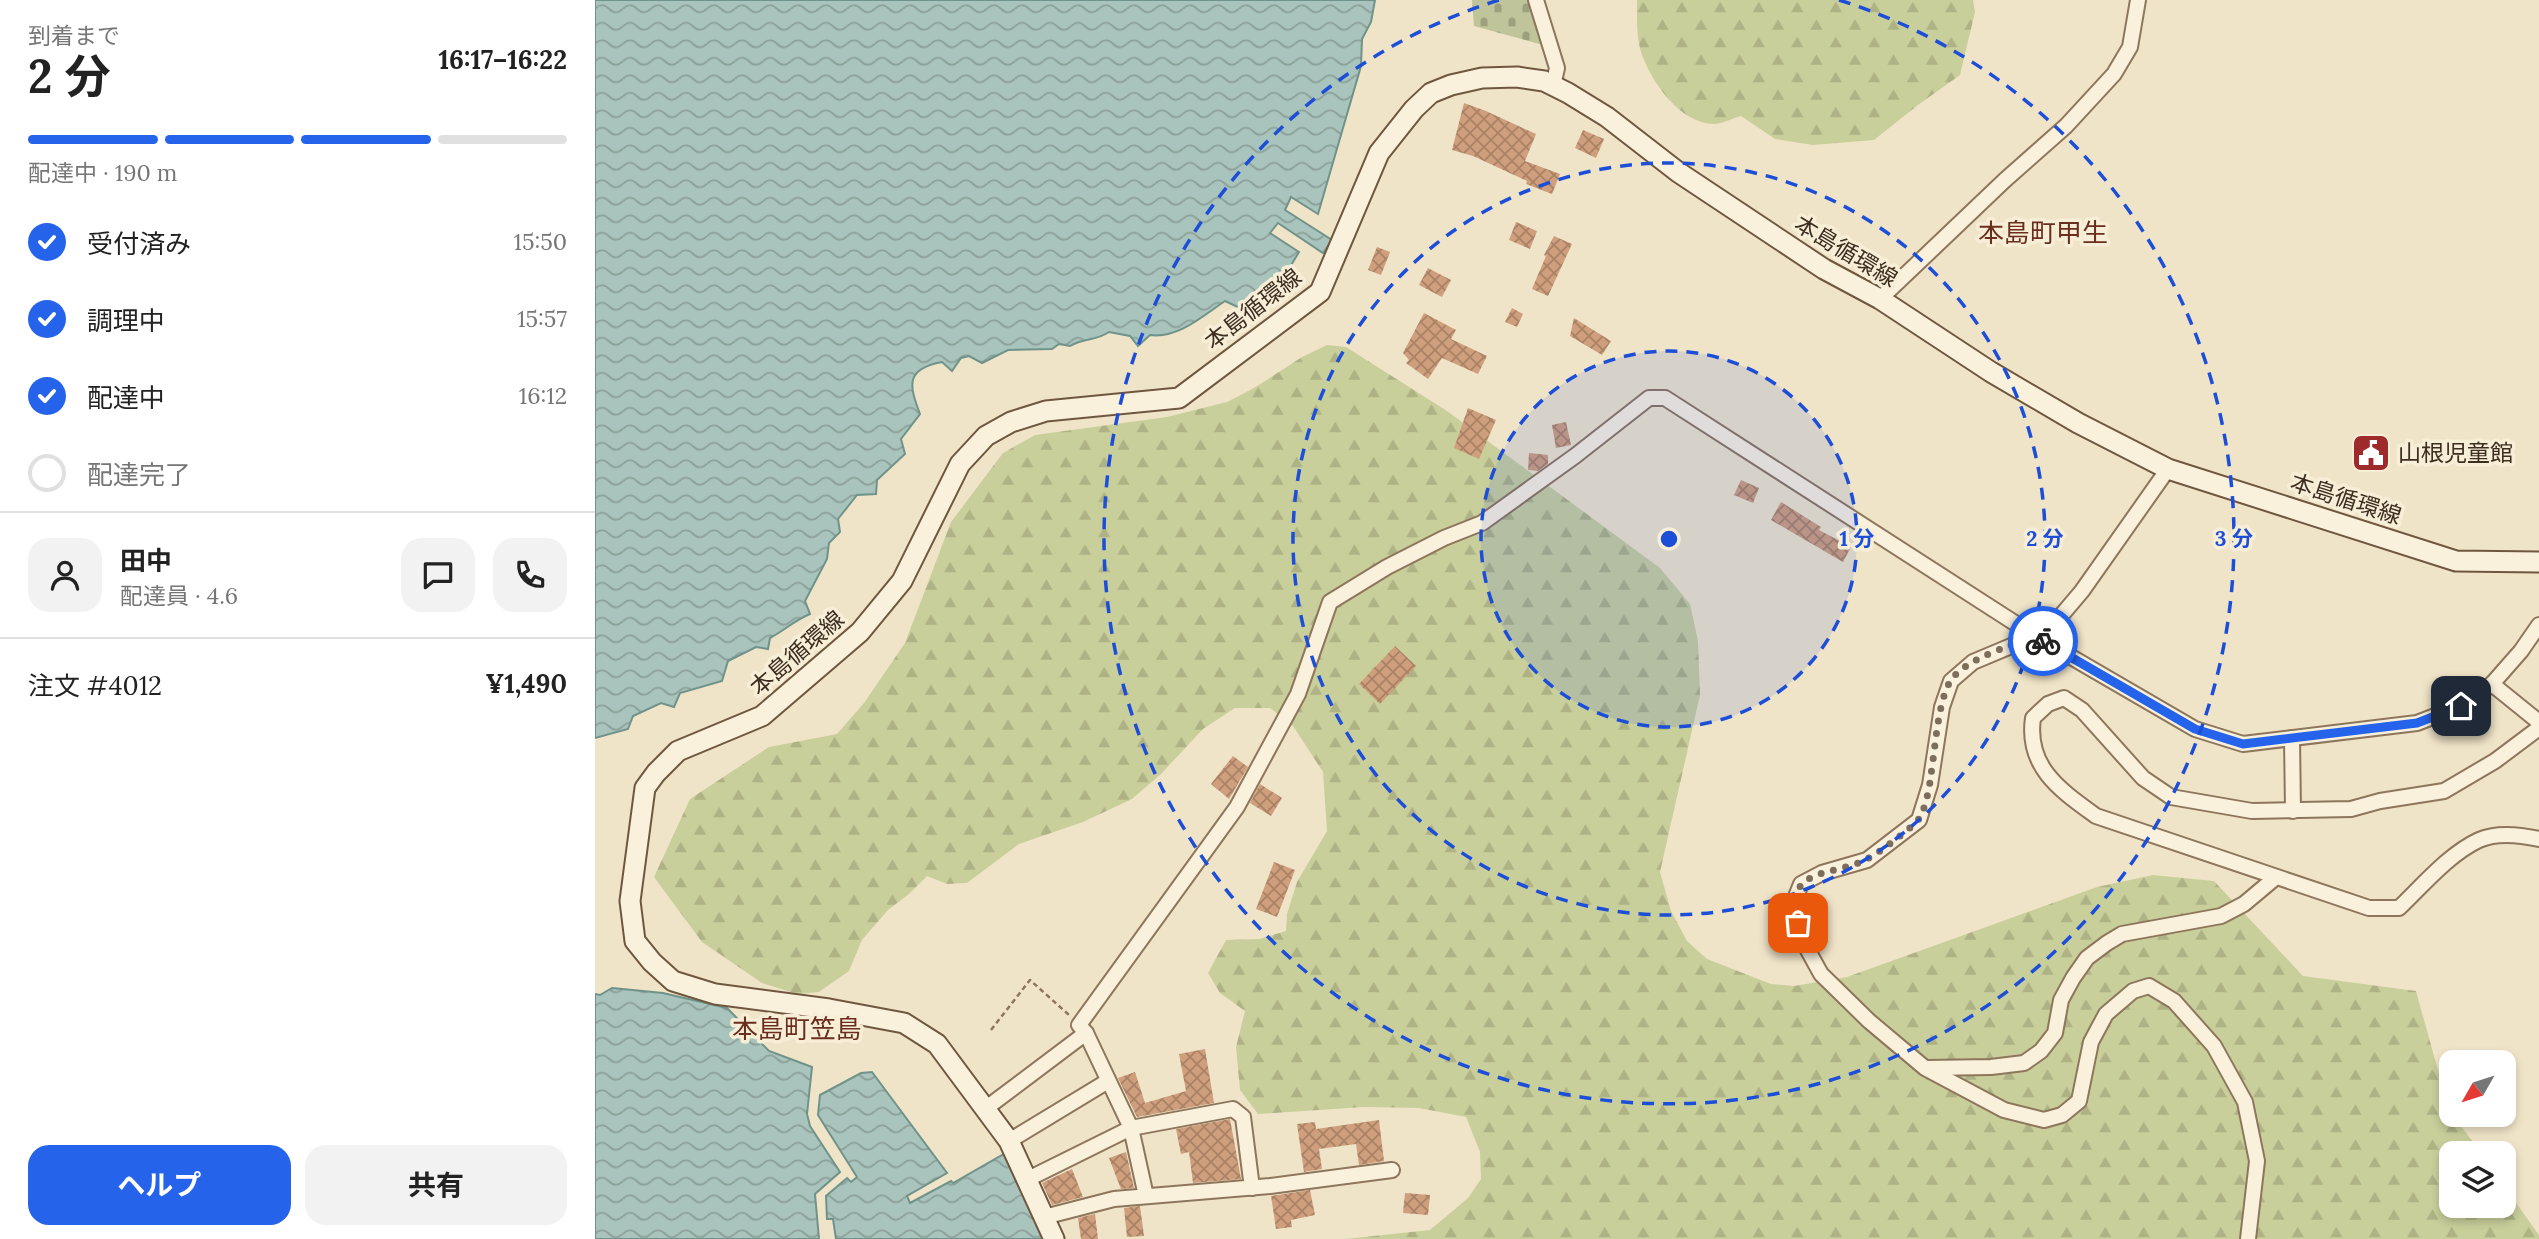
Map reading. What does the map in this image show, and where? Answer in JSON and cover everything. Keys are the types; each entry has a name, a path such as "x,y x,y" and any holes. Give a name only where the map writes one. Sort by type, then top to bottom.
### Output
{"main road":[{"name":"本島循環線","path":"1054,1239 1009,1141 937,1044 904,1023 829,1009 715,994 673,981 652,962 635,941 630,901 645,788 678,751 762,716 860,632 902,581 960,464 986,436 1011,422 1046,411 1179,398 1320,292 1379,153 1414,109 1431,93 1482,78 1517,77 1543,81 1553,86 1607,117 1678,172 1824,269 1880,299 1991,372 2078,423 2168,469 2456,561 2539,562"}],"street":[{"path":"1536,0 1557,68 1553,86"},
{"path":"1880,299 2066,126 2113,74 2130,47 2138,0"},
{"path":"985,1109 1082,1029 1237,807 1298,694 1329,602 1387,567 1444,538 1482,523 1649,398 1665,398 2035,636 2195,729 2243,744 2417,723 2461,706 2492,684 2521,651 2539,625"},
{"path":"2168,469 2082,591 2060,617 2035,636 1972,662 1951,681 1942,707 1930,785 1919,820 1867,860 1822,873 1801,884 1793,904 1804,943 1821,974 1868,1021 1926,1068 2004,1110 2044,1120 2062,1115 2079,1101 2091,1042 2106,1014 2133,991 2149,986 2174,1001 2214,1046 2245,1102 2257,1161 2248,1239"},
{"path":"2492,684 2539,722"},
{"path":"2539,728 2495,761 2444,791 2380,801 2351,809 2252,811 2171,797 2143,778 2082,710 2064,698 2048,704 2033,718 2030,738 2042,766 2062,791 2096,816 2369,908 2399,908 2455,856 2481,839 2519,834 2539,839"},
{"path":"2292,738 2293,810"},
{"path":"1926,1068 1991,1067 2024,1063 2041,1051 2055,1033 2061,1000 2073,978 2087,958 2107,943 2122,934 2221,916 2244,904 2275,878"},
{"path":"1082,1029 1131,1128 1146,1196"},
{"path":"1009,1141 1108,1080"},
{"path":"1028,1179 1131,1128 1233,1109 1243,1117 1252,1188"},
{"path":"1044,1217 1114,1199 1252,1188 1392,1170"}],"path":[{"path":"991,1030 1030,980 1082,1029"}],"green space":[{"path":"1472,0 1529,0 1543,45 1474,26"},
{"path":"1637,0 1973,0 1975,12 1960,75 1874,140 1813,145 1775,139 1741,116 1714,124 1690,117 1679,109 1653,78 1642,55"},
{"path":"1327,345 1346,347 1447,411 1660,568 1690,604 1698,641 1700,695 1660,872 1671,911 1687,941 1707,959 1771,984 1794,986 1847,977 2097,887 2153,875 2214,881 2303,976 2416,991 2439,1074 2439,1127 2462,1127 2472,1141 2439,1141 2439,1218 2516,1218 2516,1203 2539,1235 2539,1239 1345,1239 1430,1230 1468,1198 1481,1179 1480,1152 1466,1117 1419,1108 1364,1107 1258,1114 1240,1090 1236,1047 1245,1011 1220,993 1208,973 1226,940 1259,939 1286,931 1287,914 1297,882 1327,831 1323,772 1293,726 1270,708 1235,708 1203,729 1161,774 1132,799 1083,822 1019,844 967,883 947,884 927,876 888,910 862,940 849,971 819,992 797,994 762,983 702,942 654,877 690,799 769,747 837,734 864,703 905,643 951,522 1003,453 1035,435 1167,417 1227,402"}],"water":[{"path":"595,0 1375,0 1371,22 1362,39 1361,66 1318,214 1291,197 1285,210 1332,240 1323,253 1278,223 1270,233 1299,252 1272,297 1257,316 1225,301 1190,325 1171,333 1150,335 1138,346 1130,336 1109,332 1070,346 1059,344 1052,349 1008,350 982,363 969,356 961,358 952,371 942,362 921,369 913,380 912,387 920,414 901,439 905,454 877,480 876,494 857,495 838,519 840,532 829,543 827,559 805,601 810,614 770,638 768,649 756,647 728,661 722,681 680,693 674,707 661,703 633,716 628,729 595,738"},
{"path":"612,988 663,993 727,1008 769,1051 812,1067 807,1114 810,1126 840,1172 815,1194 819,1239 595,1239 595,994 600,995"},
{"path":"872,1072 947,1173 907,1196 910,1203 951,1181 953,1183 1004,1154 1046,1239 836,1239 833,1219 827,1219 826,1196 847,1178 851,1182 857,1177 818,1115 820,1095 861,1073"}],"building":[{"path":"1464,103 1536,134 1525,161 1560,174 1552,194 1526,184 1527,181 1473,156 1452,150"},
{"path":"1583,130 1604,139 1596,158 1575,148"},
{"path":"1516,222 1537,231 1530,249 1509,240"},
{"path":"1554,236 1572,244 1548,296 1532,289"},
{"path":"1377,247 1390,252 1381,275 1368,270"},
{"path":"1428,268 1451,280 1442,297 1419,285"},
{"path":"1512,308 1523,314 1517,327 1505,322"},
{"path":"1424,313 1456,330 1451,339 1487,356 1478,374 1442,358 1428,379 1406,363 1409,360 1403,353"},
{"path":"1574,318 1611,341 1602,355 1570,336"},
{"path":"1468,408 1496,420 1479,459 1454,448"},
{"path":"1566,422 1571,445 1556,448 1552,425"},
{"path":"1529,453 1548,455 1548,464 1538,471 1528,470"},
{"path":"1741,480 1759,488 1753,503 1734,495"},
{"path":"1781,502 1821,527 1819,530 1851,547 1843,562 1771,520"},
{"path":"1395,646 1416,666 1380,704 1359,684"},
{"path":"1233,756 1248,767 1229,799 1211,784"},
{"path":"1260,784 1282,798 1271,816 1250,803"},
{"path":"1274,862 1295,870 1277,917 1256,909"},
{"path":"1205,1049 1214,1103 1137,1117 1118,1078 1135,1072 1145,1103 1186,1091 1179,1054"},
{"path":"1230,1119 1241,1179 1193,1183 1189,1152 1181,1154 1176,1129"},
{"path":"1379,1120 1384,1161 1359,1165 1356,1144 1319,1149 1322,1169 1304,1172 1297,1124 1315,1122 1316,1129"},
{"path":"1126,1152 1134,1188 1121,1189 1109,1158"},
{"path":"1072,1169 1083,1197 1052,1205 1042,1183"},
{"path":"1310,1190 1315,1215 1291,1220 1292,1227 1276,1229 1271,1196"},
{"path":"1405,1193 1430,1195 1428,1215 1403,1213"},
{"path":"1140,1206 1144,1236 1127,1237 1124,1208"},
{"path":"1095,1214 1098,1239 1081,1239 1078,1218"}],"way so far":[{"path":"1798,923 1793,904 1801,884 1822,873 1867,860 1919,820 1930,785 1942,707 1951,681 1972,662 2035,636 2043,641"}],"place":[{"name":"山根児童館","path":"2371,453"}],"district":[{"name":"本島町甲生","path":"2043,233"},
{"name":"本島町笠島","path":"797,1029"}],"route":[{"path":"2043,641 2195,729 2243,744 2417,723 2461,706"}]}
